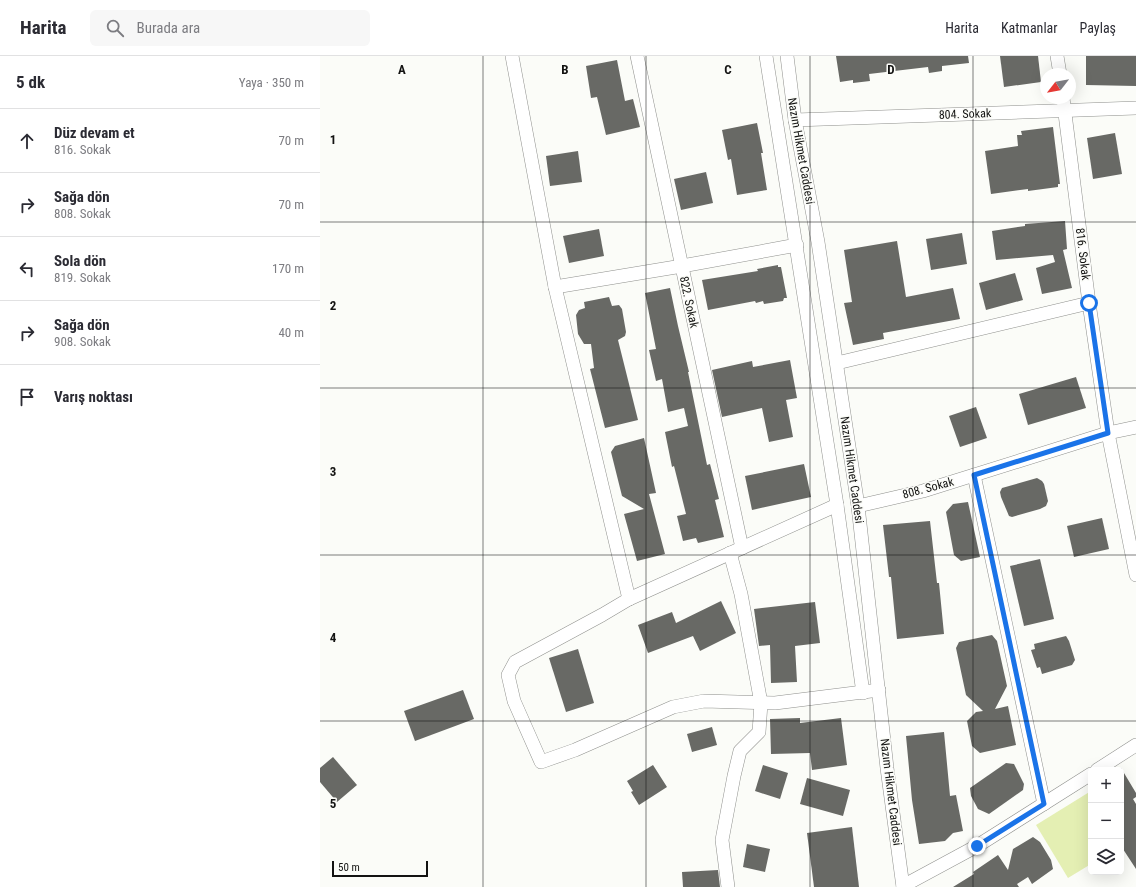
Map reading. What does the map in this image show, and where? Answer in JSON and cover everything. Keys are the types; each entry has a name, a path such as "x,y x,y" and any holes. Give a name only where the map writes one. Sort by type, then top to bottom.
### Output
{"street":[{"path":"512,56 555,287 629,599"},
{"name":"822. Sokak","path":"637,56 682,266 736,550 761,703 759,732 740,751 722,840 728,887"},
{"name":"Nazım Hikmet Caddesi","path":"766,56 837,505 863,693"},
{"name":"Nazım Hikmet Caddesi","path":"787,56 795,120 818,242 858,506 887,768 903,887"},
{"path":"1057,56 1059,68"},
{"name":"804. Sokak","path":"795,120 1064,104 1136,108"},
{"name":"816. Sokak","path":"1064,104 1089,303 1108,433 1136,574"},
{"path":"555,287 797,246"},
{"path":"836,363 1089,303"},
{"name":"808. Sokak","path":"858,506 923,491 1108,433 1136,427"},
{"path":"974,475 1044,804"},
{"path":"837,505 629,599 515,662 508,676 514,701 541,762 575,750 673,707 704,701 775,703 879,690"},
{"path":"1102,767 1136,745"},
{"path":"903,887 977,846 1088,776"}],"green space":[{"path":"1088,793 1088,866 1068,878 1036,825"}],"building":[{"path":"836,56 968,56 969,63 942,66 942,71 929,73 928,67 869,74 870,81 853,83 853,80 840,82"},
{"path":"1000,56 1038,56 1040,82 1004,87"},
{"path":"1086,56 1136,56 1136,86 1086,85"},
{"path":"617,60 625,101 633,99 640,127 606,135 597,97 591,98 586,66"},
{"path":"757,123 763,153 761,153 767,190 737,195 731,159 728,160 722,130"},
{"path":"1053,127 1060,184 1058,184 1058,187 991,194 985,151 1018,146 1017,135 1022,135 1021,131"},
{"path":"1115,133 1122,174 1093,179 1087,138"},
{"path":"578,151 582,182 550,186 546,156"},
{"path":"706,172 713,203 681,210 674,179"},
{"path":"1065,221 1067,249 1063,250 1072,288 1042,294 1036,268 1055,262 1053,255 996,260 992,231 1025,226 1025,224"},
{"path":"599,229 604,256 569,263 563,236"},
{"path":"962,233 967,264 931,270 926,239"},
{"path":"897,241 906,297 953,288 960,319 883,333 884,339 853,345 844,303 852,302 844,250"},
{"path":"778,265 778,267 781,267 787,298 784,298 783,301 764,304 763,301 756,303 755,301 708,310 702,280 758,271 757,269"},
{"path":"1015,273 1023,300 986,310 979,283"},
{"path":"670,288 689,372 707,465 710,464 719,499 715,500 724,537 698,543 696,538 683,541 677,516 686,514 674,466 672,467 665,432 688,426 684,408 668,412 662,379 656,381 649,350 656,349 645,293"},
{"path":"609,297 612,306 619,305 622,309 626,332 625,336 618,340 638,420 605,428 590,369 594,368 591,344 584,344 578,334 576,315 579,310 585,308 584,302"},
{"path":"790,360 797,398 786,400 793,437 769,442 762,408 722,417 712,370 752,361 753,367"},
{"path":"1076,377 1086,408 1028,425 1019,394"},
{"path":"976,407 987,438 960,447 949,416"},
{"path":"644,438 656,493 649,494 665,554 637,561 624,514 644,509 622,496 611,452 615,446"},
{"path":"804,464 811,497 752,510 745,476"},
{"path":"1037,478 1044,484 1048,501 1046,506 1012,517 1009,516 1001,497 1000,492 1002,488"},
{"path":"968,502 980,557 961,561 954,555 946,512 953,504"},
{"path":"1102,518 1109,549 1074,557 1067,526"},
{"path":"930,521 937,583 939,583 944,634 897,639 891,577 889,577 883,525"},
{"path":"1040,559 1054,619 1024,626 1010,566"},
{"path":"721,601 736,633 700,651 693,636 648,653 638,625 672,612 676,623"},
{"path":"815,602 820,643 795,646 797,682 771,683 770,645 759,646 754,609"},
{"path":"992,635 997,641 1007,686 995,709 1008,706 1016,745 980,753 972,746 967,721 976,712 983,711 966,695 956,648 959,642"},
{"path":"1066,636 1075,660 1072,665 1042,674 1040,667 1037,668 1031,650 1035,649 1034,644"},
{"path":"578,649 594,703 566,712 549,658"},
{"path":"463,690 474,719 415,741 404,711"},
{"path":"800,718 800,723 841,718 847,765 812,770 810,753 771,754 770,719"},
{"path":"712,727 717,745 692,752 687,734"},
{"path":"944,732 950,796 956,795 963,831 953,833 945,841 919,844 912,800 906,736"},
{"path":"333,757 357,785 337,802 320,782 320,768"},
{"path":"1006,763 1014,764 1024,784 1023,790 989,814 978,809 971,796 970,788"},
{"path":"653,765 667,787 639,805 631,792 633,791 627,781"},
{"path":"763,765 788,773 780,799 755,791"},
{"path":"1124,773 1136,793 1136,797 1133,799 1136,804 1136,869 1124,851"},
{"path":"807,778 850,790 843,816 800,804"},
{"path":"852,827 859,887 814,887 807,833"},
{"path":"1033,837 1040,842 1051,860 1053,869 1032,884 1028,877 1017,884 1019,887 953,887 974,874 973,872 998,855 1008,870 1013,849"},
{"path":"747,844 770,849 765,872 743,867"},
{"path":"718,870 720,887 683,887 682,872"}],"route":[{"path":"977,846 1044,804 974,475 1108,433 1089,303"}]}
